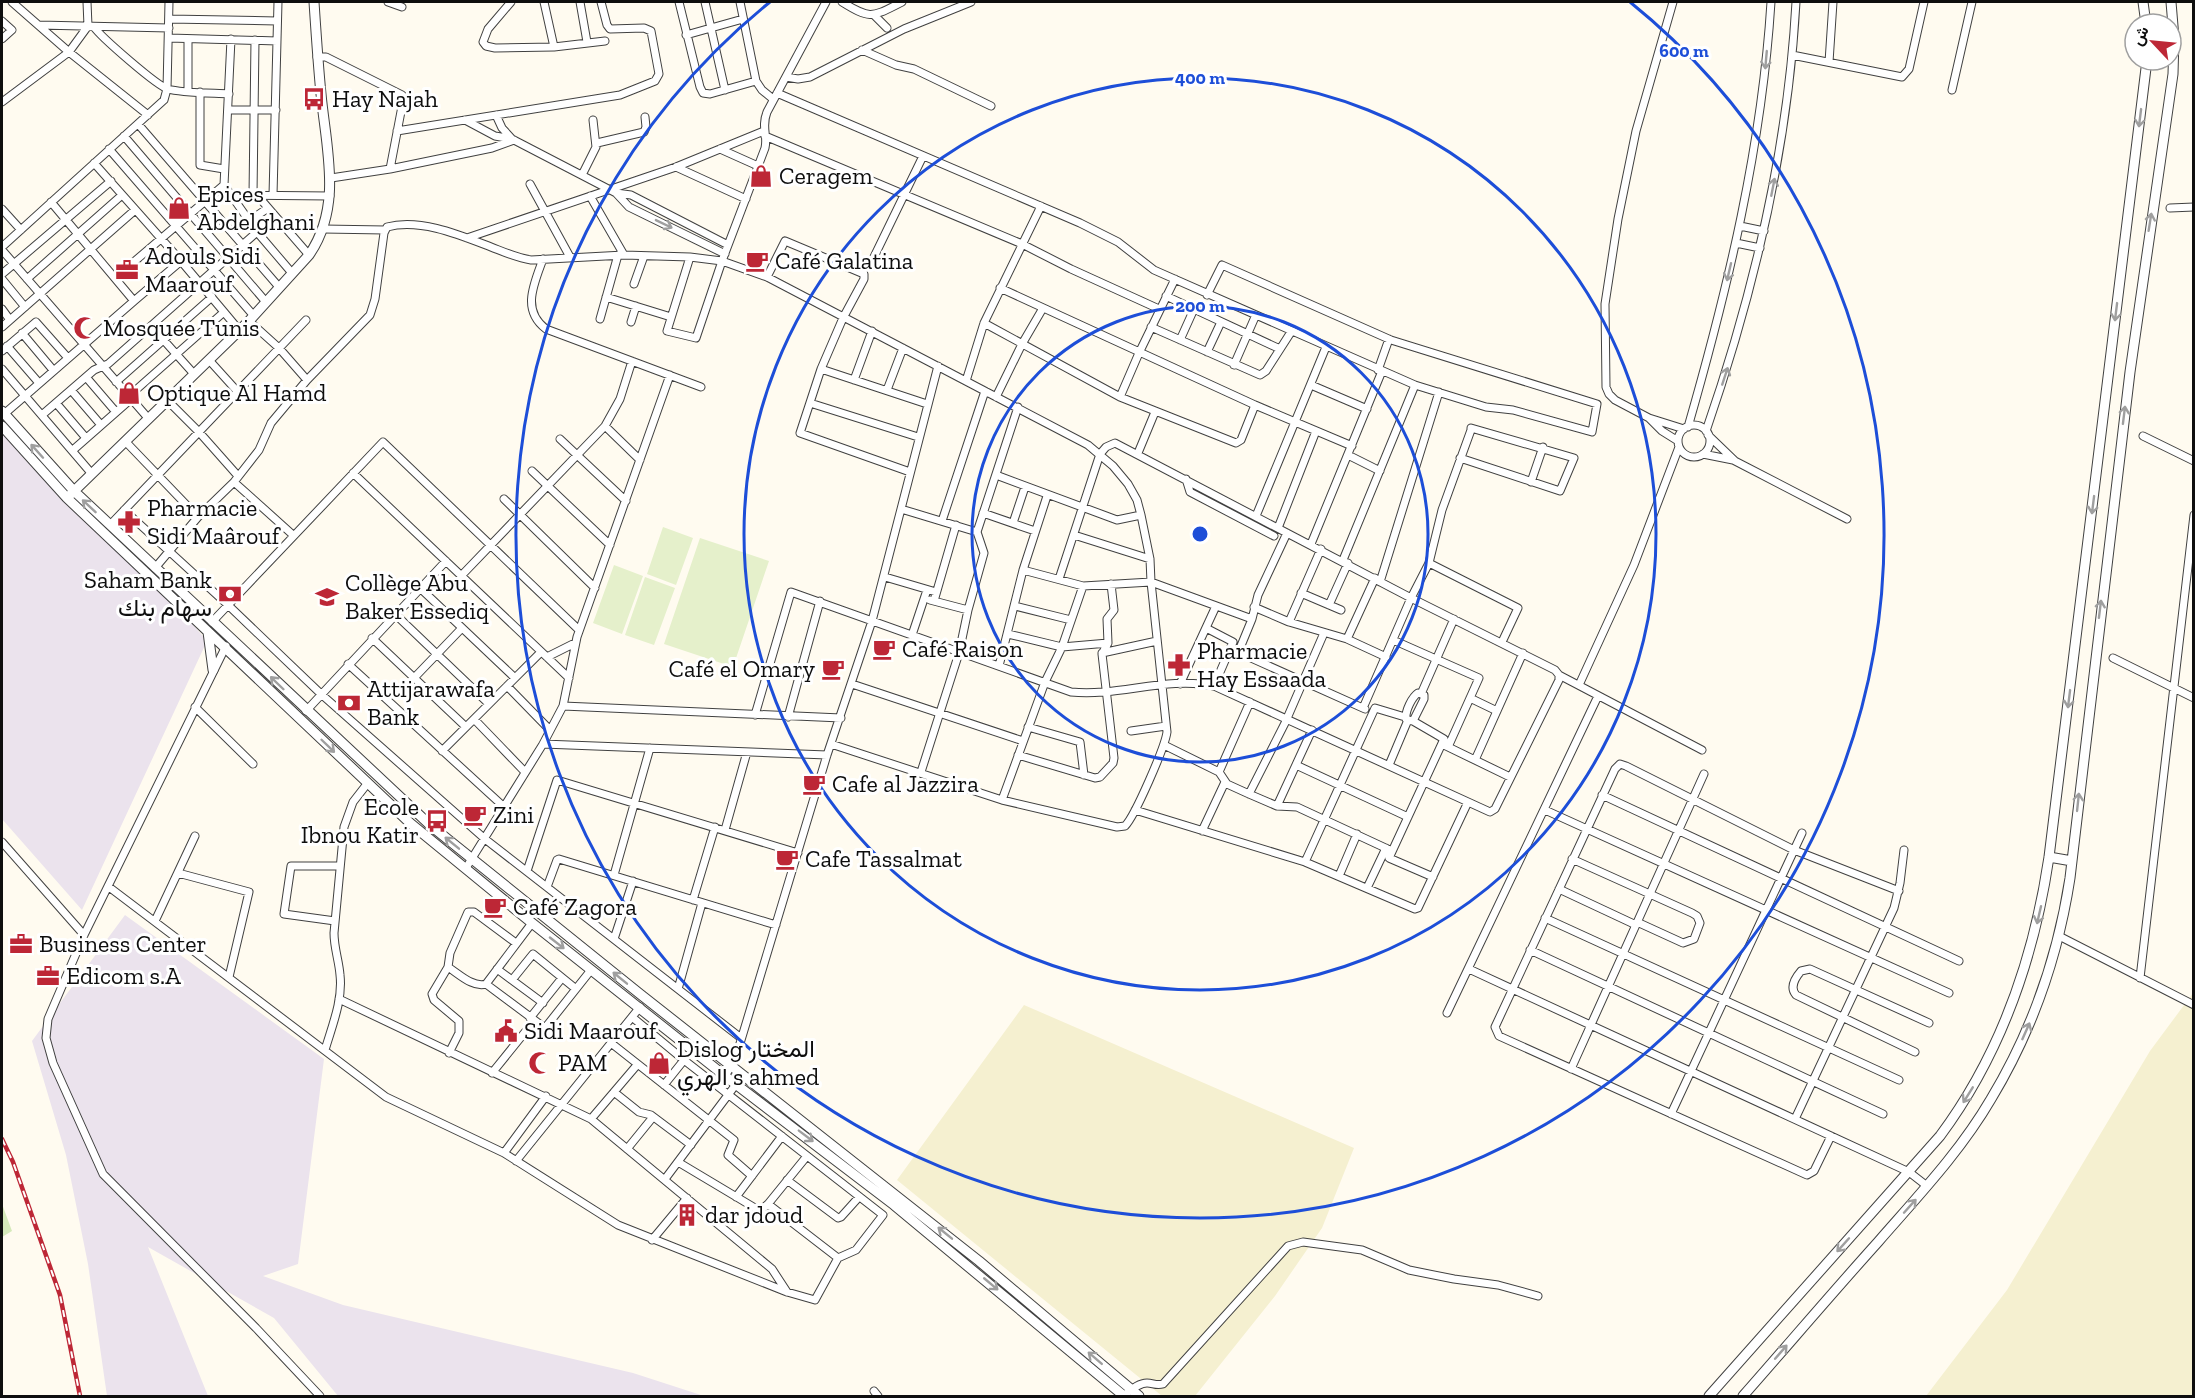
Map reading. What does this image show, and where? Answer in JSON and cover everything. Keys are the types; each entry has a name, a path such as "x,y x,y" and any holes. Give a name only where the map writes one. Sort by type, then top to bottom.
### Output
{"street":[{"path":"12,2 69,52 148,115"},
{"path":"87,2 91,26 126,58 167,89 229,94"},
{"path":"148,418 13,264 2,248 164,100 167,89 170,38 169,2"},
{"path":"273,195 278,2"},
{"path":"71,495 251,318 317,244 323,229 330,196 330,177 317,57 314,2"},
{"path":"388,2 402,7"},
{"path":"511,2 486,33 483,42 486,46 495,48 554,47 605,40"},
{"path":"544,2 554,47"},
{"path":"580,2 587,42"},
{"path":"397,131 620,95 656,80 659,74 651,31 644,28 610,29 601,2"},
{"path":"679,2 702,91 707,94 756,81"},
{"path":"705,2 725,90"},
{"path":"740,2 756,81 762,90 1041,206 1118,242 1145,265 1207,295 1380,371 1415,385 1486,407 1513,410 1591,433 1598,406 1389,339 1222,265 1207,295"},
{"path":"690,257 668,331 697,337 723,257 765,148 763,122 826,2"},
{"path":"842,2 860,13 874,15 902,2"},
{"path":"786,77 798,79 810,77 904,29 972,2"},
{"path":"1673,2 1631,150 1617,219 1605,304 1607,391 1615,400 1649,418 1686,428 1696,426 1707,433 1735,461"},
{"path":"1579,685 1634,565 1679,444 1680,434 1686,428 1713,335 1740,226 1760,110 1771,2"},
{"path":"1703,454 1709,444 1707,433 1738,333 1764,231 1782,131 1796,2"},
{"path":"1829,62 1833,2"},
{"path":"1792,55 1896,77 1904,75 1909,69 1924,2"},
{"path":"1952,90 1972,2"},
{"path":"1743,1396 1927,1186 1976,1123 2007,1071 2036,1009 2059,936 2072,861 2130,372 2173,74 2174,38 2171,2"},
{"path":"874,15 887,28"},
{"path":"169,19 277,21"},
{"path":"686,35 743,19"},
{"path":"2,21 12,30 2,39"},
{"path":"39,25 170,28"},
{"path":"2,102 69,52 91,26"},
{"path":"170,38 277,40"},
{"path":"188,39 188,91"},
{"path":"231,39 224,185 257,232 292,273"},
{"path":"255,40 255,195 309,255"},
{"path":"862,50 896,65 914,69 991,106"},
{"path":"317,57 326,57 400,93 403,101 390,169"},
{"path":"1709,1396 1940,1136 1963,1103 1984,1066 2005,1023 2029,954 2041,905 2049,857 2145,72"},
{"path":"200,92 200,165 225,169"},
{"path":"228,110 276,110"},
{"path":"496,115 502,128 513,139 613,191 636,198 728,246"},
{"path":"597,143 644,132 645,117"},
{"path":"465,120 495,136 513,139"},
{"path":"582,175 597,143 593,120"},
{"path":"138,124 279,288"},
{"path":"467,238 590,196 613,191 765,134 1022,244 1159,309"},
{"path":"124,136 266,302"},
{"path":"330,177 390,169 492,148 513,139"},
{"path":"110,149 251,318 307,380"},
{"path":"720,149 758,166"},
{"path":"873,259 923,156"},
{"path":"94,163 239,330"},
{"path":"676,167 746,199"},
{"path":"2,274 111,181"},
{"path":"530,184 570,257"},
{"path":"115,278 224,185"},
{"path":"613,191 629,207 1077,439 1100,454 1113,466 1128,484 1137,500 1150,559 1166,738 1128,824 1117,827 1002,800 831,744"},
{"path":"27,279 122,195"},
{"path":"230,195 330,196"},
{"path":"590,196 621,255 600,319"},
{"path":"51,202 134,301"},
{"path":"966,381 984,323 1041,206"},
{"path":"2170,208 2193,207"},
{"path":"249,221 268,208"},
{"path":"2,209 21,230"},
{"path":"2,327 135,210"},
{"path":"323,229 385,230 396,225 430,228 467,238 520,258 621,255 723,257"},
{"path":"1740,226 1764,231"},
{"path":"155,567 236,479 259,450 271,423 307,380 370,315 375,299 385,230"},
{"path":"42,416 86,377 101,366 108,364 257,232"},
{"path":"767,277 786,241 862,273 864,279 843,318 822,369 800,434 910,472"},
{"path":"1736,243 1760,248"},
{"path":"634,284 644,256"},
{"path":"543,259 530,297 533,313 540,325 702,387"},
{"path":"181,261 25,396 2,413 71,495 110,525 429,825 472,859 725,1076 970,1266 1126,1395 1139,1396"},
{"path":"2,279 25,307"},
{"path":"1120,397 1159,309 1175,279"},
{"path":"1000,288 1139,353 1352,446"},
{"path":"1166,296 1280,349"},
{"path":"116,382 212,297"},
{"path":"606,297 671,317"},
{"path":"631,322 636,306"},
{"path":"996,397 1043,308"},
{"path":"2,309 10,320"},
{"path":"1180,340 1194,309"},
{"path":"73,450 224,312"},
{"path":"1234,364 1255,316"},
{"path":"110,525 306,320"},
{"path":"39,383 4,349 34,322 38,323 68,358"},
{"path":"1207,352 1221,322"},
{"path":"984,323 1120,397 1239,442 1255,405"},
{"path":"151,326 194,374"},
{"path":"1151,327 1254,373 1263,374 1291,332"},
{"path":"854,380 872,332"},
{"path":"22,333 54,370"},
{"path":"1311,544 1367,409 1389,339"},
{"path":"1256,516 1326,347"},
{"path":"887,390 903,348"},
{"path":"209,360 237,391"},
{"path":"461,576 605,426 620,399 632,361"},
{"path":"725,1076 732,1067 827,755 872,621 938,366"},
{"path":"2,369 92,474"},
{"path":"822,369 927,404"},
{"path":"466,868 543,744 563,706 579,630 670,375"},
{"path":"86,377 116,412"},
{"path":"1311,385 1367,409"},
{"path":"1329,605 1415,385"},
{"path":"71,390 101,425"},
{"path":"942,521 985,392"},
{"path":"1347,639 1378,580 1439,392"},
{"path":"167,400 199,432 236,479 293,536"},
{"path":"56,403 86,438"},
{"path":"810,403 918,437"},
{"path":"921,772 959,653 984,553 977,532 1018,408"},
{"path":"1138,453 1155,412"},
{"path":"1649,418 1679,444 1688,456 1696,457 1703,454 1735,461 1847,519"},
{"path":"2,426 208,632 410,823 591,970 743,1075 979,1261 1126,1395"},
{"path":"605,426 640,460"},
{"path":"1363,708 1411,598 1429,563 1442,510 1460,458 1472,428 1543,447 1574,458 1562,490 1460,458"},
{"path":"1278,528 1316,431"},
{"path":"2143,436 2193,461"},
{"path":"560,439 626,501"},
{"path":"125,441 159,474 198,518"},
{"path":"212,622 381,442 579,630"},
{"path":"1059,579 1100,454 1106,447 1115,443 1138,453 1411,598 1502,642 1555,670 1559,675 1702,750"},
{"path":"1531,482 1543,447"},
{"path":"1348,455 1380,471"},
{"path":"532,471 610,545"},
{"path":"352,473 569,678"},
{"path":"996,475 1047,496 1119,520 1142,515"},
{"path":"1186,479 1190,492 1274,536"},
{"path":"1013,523 1025,487"},
{"path":"999,666 1023,570 1047,496"},
{"path":"504,499 595,588"},
{"path":"901,509 977,532"},
{"path":"124,510 321,694 485,839 741,1038"},
{"path":"983,513 1035,531"},
{"path":"2140,978 2193,515"},
{"path":"934,601 956,525"},
{"path":"1214,686 1252,618 1258,595 1287,533"},
{"path":"1074,535 1150,559"},
{"path":"1289,622 1321,549"},
{"path":"306,711 446,561"},
{"path":"1429,563 1518,608 1502,642"},
{"path":"1023,570 1083,586 1151,582 1252,618"},
{"path":"885,577 936,592"},
{"path":"1018,755 1095,778 1100,777 1110,767 1114,758 1102,653 1108,643 1107,621 1114,610 1111,584"},
{"path":"1002,800 1045,682 1062,647 1083,586"},
{"path":"420,588 515,678"},
{"path":"912,636 927,590"},
{"path":"756,715 789,592 820,601 1071,692 1198,683 1214,686 1487,812 1492,811 1510,777 1558,682 1559,675"},
{"path":"1301,593 1341,610"},
{"path":"924,598 968,610"},
{"path":"788,717 820,601"},
{"path":"1015,606 1071,620"},
{"path":"1180,684 1216,606"},
{"path":"1254,607 1289,622 1347,639 1386,657"},
{"path":"395,614 489,704"},
{"path":"1389,765 1409,719 1414,695 1421,694 1454,619"},
{"path":"414,678 462,628"},
{"path":"1206,628 1232,640 1234,651"},
{"path":"208,632 213,670"},
{"path":"1249,795 1287,718 1324,633"},
{"path":"1008,634 1062,647 1108,643"},
{"path":"230,638 84,935 48,1018 46,1038 53,1063 98,1164 111,1183 256,1328 320,1396"},
{"path":"372,638 466,727"},
{"path":"1366,888 1408,818 1479,678 1393,640"},
{"path":"1102,653 1157,641"},
{"path":"442,751 515,678 544,654 575,644"},
{"path":"1234,651 1373,713"},
{"path":"1475,760 1523,653"},
{"path":"2113,658 2193,698"},
{"path":"348,664 503,806"},
{"path":"852,684 1023,741"},
{"path":"507,686 550,730"},
{"path":"1447,1013 1598,696"},
{"path":"1470,698 1497,711"},
{"path":"1219,771 1250,702"},
{"path":"563,706 841,718"},
{"path":"195,707 253,764"},
{"path":"1305,862 1376,707 1409,719 1443,737 1445,745 1510,777"},
{"path":"474,719 525,772"},
{"path":"1131,731 1166,726"},
{"path":"1028,727 1080,742 1084,775"},
{"path":"1277,806 1312,730"},
{"path":"543,744 827,755"},
{"path":"1164,745 1219,771 1225,782 1249,795 1277,806 1295,806 1389,850"},
{"path":"614,875 650,748"},
{"path":"725,830 747,752"},
{"path":"1831,1136 1814,1171 1807,1175 1496,1033 1495,1025 1602,795 1616,767 1622,764 1794,850 1899,891"},
{"path":"1296,765 1408,818"},
{"path":"1571,1069 1704,774"},
{"path":"526,871 556,780 798,853"},
{"path":"1202,831 1225,782"},
{"path":"325,1050 339,999 340,975 334,945 335,921 348,812 367,784"},
{"path":"1602,795 1959,961"},
{"path":"1135,810 1305,862 1417,909 1468,802"},
{"path":"1545,810 1949,993"},
{"path":"693,900 715,827"},
{"path":"1671,1114 1802,833"},
{"path":"1339,876 1357,834"},
{"path":"155,921 195,836"},
{"path":"2,842 84,935"},
{"path":"1389,850 1390,858 1433,877"},
{"path":"1795,1119 1899,891 1904,850"},
{"path":"2049,857 2072,861"},
{"path":"547,887 558,859 776,925"},
{"path":"1558,889 1683,943 1689,942 1696,936 1700,923 1697,916 1572,859"},
{"path":"335,921 284,914 291,866 340,866"},
{"path":"178,873 249,892 229,977"},
{"path":"614,939 633,881"},
{"path":"109,886 386,1096 504,1153 613,1222 652,1240 787,1292 814,1300 838,1258 856,1250 883,1216 632,1017"},
{"path":"678,989 702,903"},
{"path":"450,1053 459,1033 459,1021 434,1000 432,994 448,967 450,953 469,911 474,912 516,943"},
{"path":"1545,918 1899,1080"},
{"path":"448,967 473,983 486,984 532,923"},
{"path":"2059,936 2193,1005"},
{"path":"1530,950 1883,1114"},
{"path":"512,980 532,954 576,989"},
{"path":"1915,1052 1796,995 1793,986 1801,970 1807,968 1929,1023"},
{"path":"497,969 543,1003"},
{"path":"1468,969 1909,1172 1927,1186"},
{"path":"486,984 532,1020 546,1027 591,970"},
{"path":"492,1073 562,978"},
{"path":"339,999 591,1119 772,1269 787,1292"},
{"path":"516,1161 632,1017 638,1001"},
{"path":"611,1043 734,1140 729,1155 752,1176"},
{"path":"664,1085 684,1060"},
{"path":"591,1119 637,1065"},
{"path":"665,1179 743,1075"},
{"path":"614,1092 639,1112 653,1117 690,1145"},
{"path":"504,1153 546,1096"},
{"path":"782,1118 789,1110"},
{"path":"627,1149 653,1117"},
{"path":"736,1197 782,1136"},
{"path":"678,1162 760,1211 807,1156"},
{"path":"787,1180 838,1218 859,1197"},
{"path":"652,1240 687,1198"},
{"path":"768,1204 838,1258"},
{"path":"1126,1395 1144,1383 1158,1386 1163,1384 1288,1246 1294,1243 1303,1242 1362,1250 1409,1270 1454,1280 1498,1285 1538,1296"}],"shaded area":[{"path":"2,404 207,641 82,910 2,819"},
{"path":"125,915 324,1059 298,1264 263,1276 343,1305 633,1373 704,1396 338,1396 274,1318 148,1247 208,1396 107,1396 88,1264 66,1155 32,1041"},
{"path":"2193,993 2193,1396 1926,1396 2007,1290 2150,1051"},
{"path":"1024,1005 1354,1148 1322,1228 1275,1296 1195,1396 1162,1396 897,1180"}],"green space":[{"path":"663,527 693,538 676,585 647,574"},
{"path":"700,538 769,561 733,667 664,644"},
{"path":"614,565 643,576 622,634 593,623"},
{"path":"645,577 675,588 654,645 625,635"},
{"path":"2,1204 12,1231 2,1237"}],"railway":[{"path":"2,1139 13,1162 60,1295 80,1396"}],"place":[{"name":"Hay Najah","path":"314,99"},
{"name":"Ceragem","path":"761,176"},
{"name":"Epices Abdelghani","path":"179,208"},
{"name":"Café Galatina","path":"757,261"},
{"name":"Adouls Sidi Maarouf","path":"127,270"},
{"name":"Mosquée Tunis","path":"85,328"},
{"name":"Optique Al Hamd","path":"129,393"},
{"name":"Pharmacie Sidi Maârouf","path":"129,522"},
{"name":"Saham Bank سهام بنك","path":"230,594"},
{"name":"Collège Abu Baker Essediq","path":"327,597"},
{"name":"Café Raison","path":"884,649"},
{"name":"Pharmacie Hay Essaada","path":"1179,665"},
{"name":"Café el Omary","path":"833,669"},
{"name":"Attijarawafa Bank","path":"349,703"},
{"name":"Cafe al Jazzira","path":"814,784"},
{"name":"Zini","path":"475,815"},
{"name":"Ecole Ibnou Katir","path":"437,821"},
{"name":"Cafe Tassalmat","path":"787,859"},
{"name":"Café Zagora","path":"495,907"},
{"name":"Business Center","path":"21,944"},
{"name":"Edicom s.A","path":"48,976"},
{"name":"Sidi Maarouf","path":"506,1031"},
{"name":"PAM","path":"540,1063"},
{"name":"Dislog المختار الهري s ahmed","path":"659,1063"},
{"name":"dar jdoud","path":"687,1215"}]}
